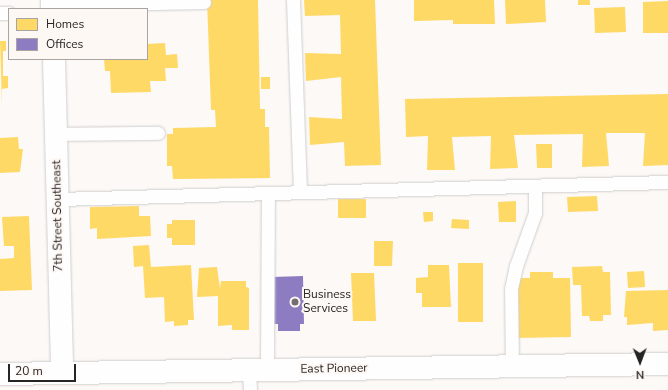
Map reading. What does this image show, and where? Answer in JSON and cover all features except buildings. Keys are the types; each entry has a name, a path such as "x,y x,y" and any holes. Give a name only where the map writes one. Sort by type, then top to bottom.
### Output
{"main road":[{"name":"7th Street Southeast","path":"54,60 62,373"},
{"name":"East Pioneer","path":"0,374 62,373 255,377 512,367 668,364"}],"lane":[{"path":"293,0 300,192"},
{"path":"52,5 204,2"},
{"path":"56,134 158,133"},
{"path":"58,199 668,182"},
{"path":"512,367 511,289 516,266 535,213 535,186"},
{"path":"255,377 268,193"}],"place":[{"name":"Business Services","path":"295,302"}]}
